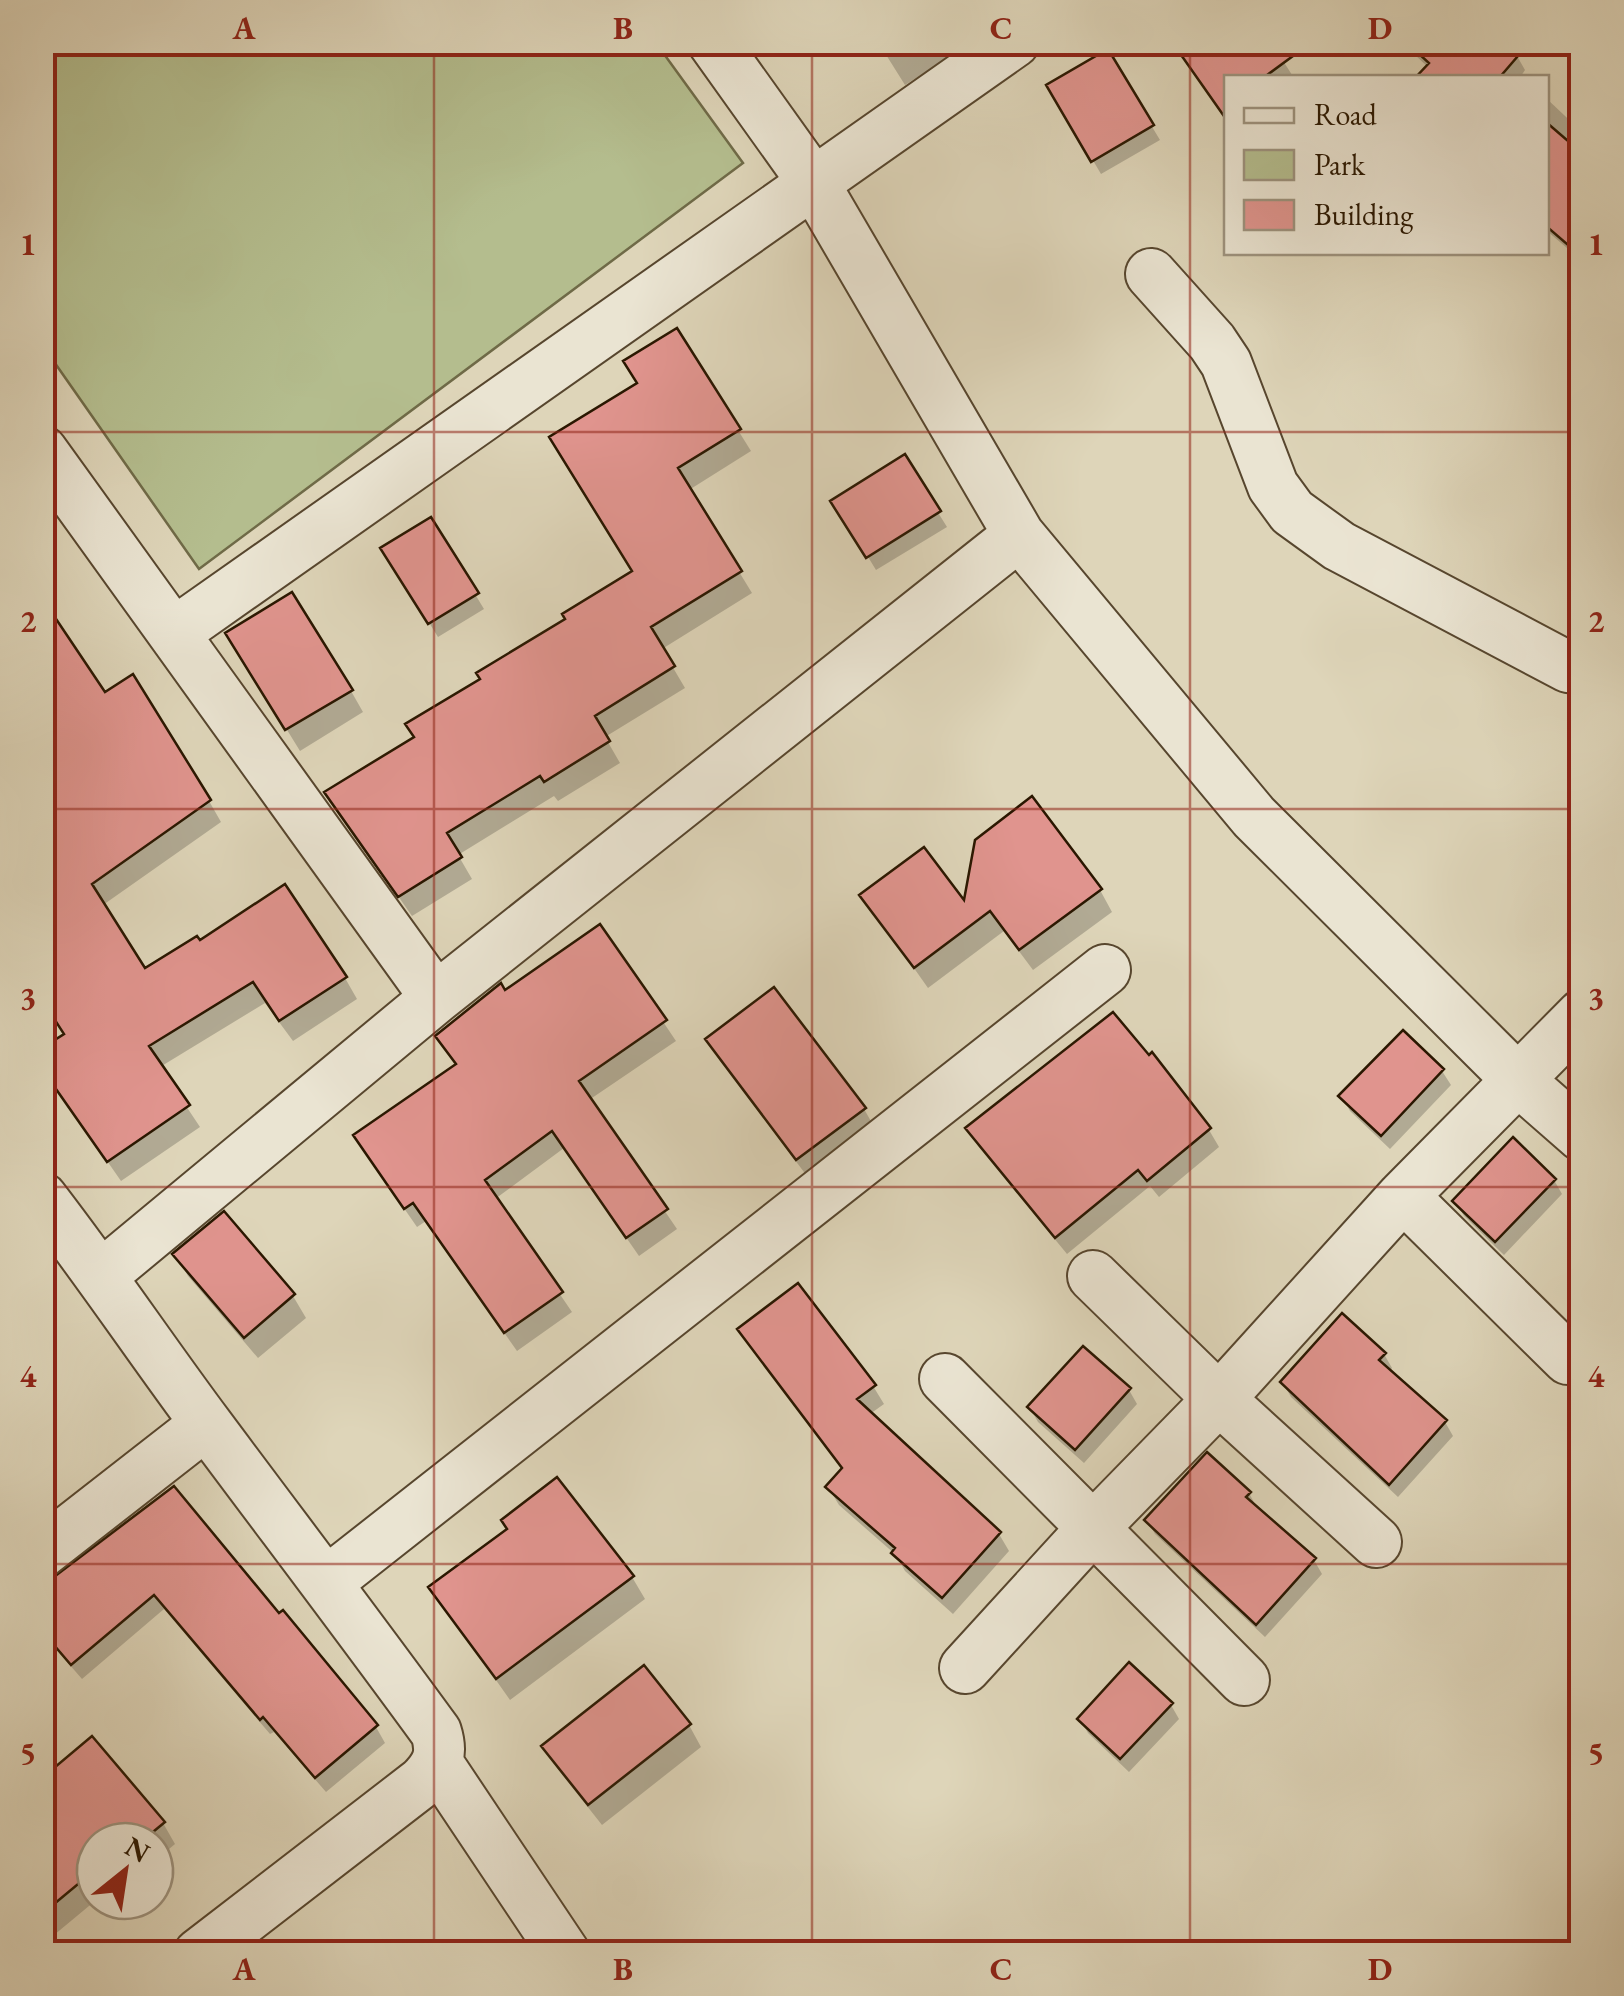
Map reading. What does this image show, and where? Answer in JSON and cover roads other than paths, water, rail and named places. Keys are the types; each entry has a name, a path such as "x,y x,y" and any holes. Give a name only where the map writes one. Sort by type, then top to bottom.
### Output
{"street":[{"path":"713,42 813,182 1033,552 1254,817 1517,1079 1582,1136"},
{"path":"174,633 1014,42"},
{"path":"1151,274 1226,363 1273,486 1292,512 1338,546 1568,667 1582,670"},
{"path":"42,451 436,998"},
{"path":"102,1274 436,998 1033,552"},
{"path":"327,1582 1105,970"},
{"path":"965,1668 1092,1528 1219,1399 1403,1196 1582,1014"},
{"path":"1403,1196 1568,1359"},
{"path":"42,1198 327,1582 436,1732 441,1747 438,1764 422,1782 199,1954"},
{"path":"1093,1276 1219,1399 1376,1542"},
{"path":"945,1379 1244,1680"},
{"path":"42,1552 206,1424"},
{"path":"438,1764 565,1954"}]}
